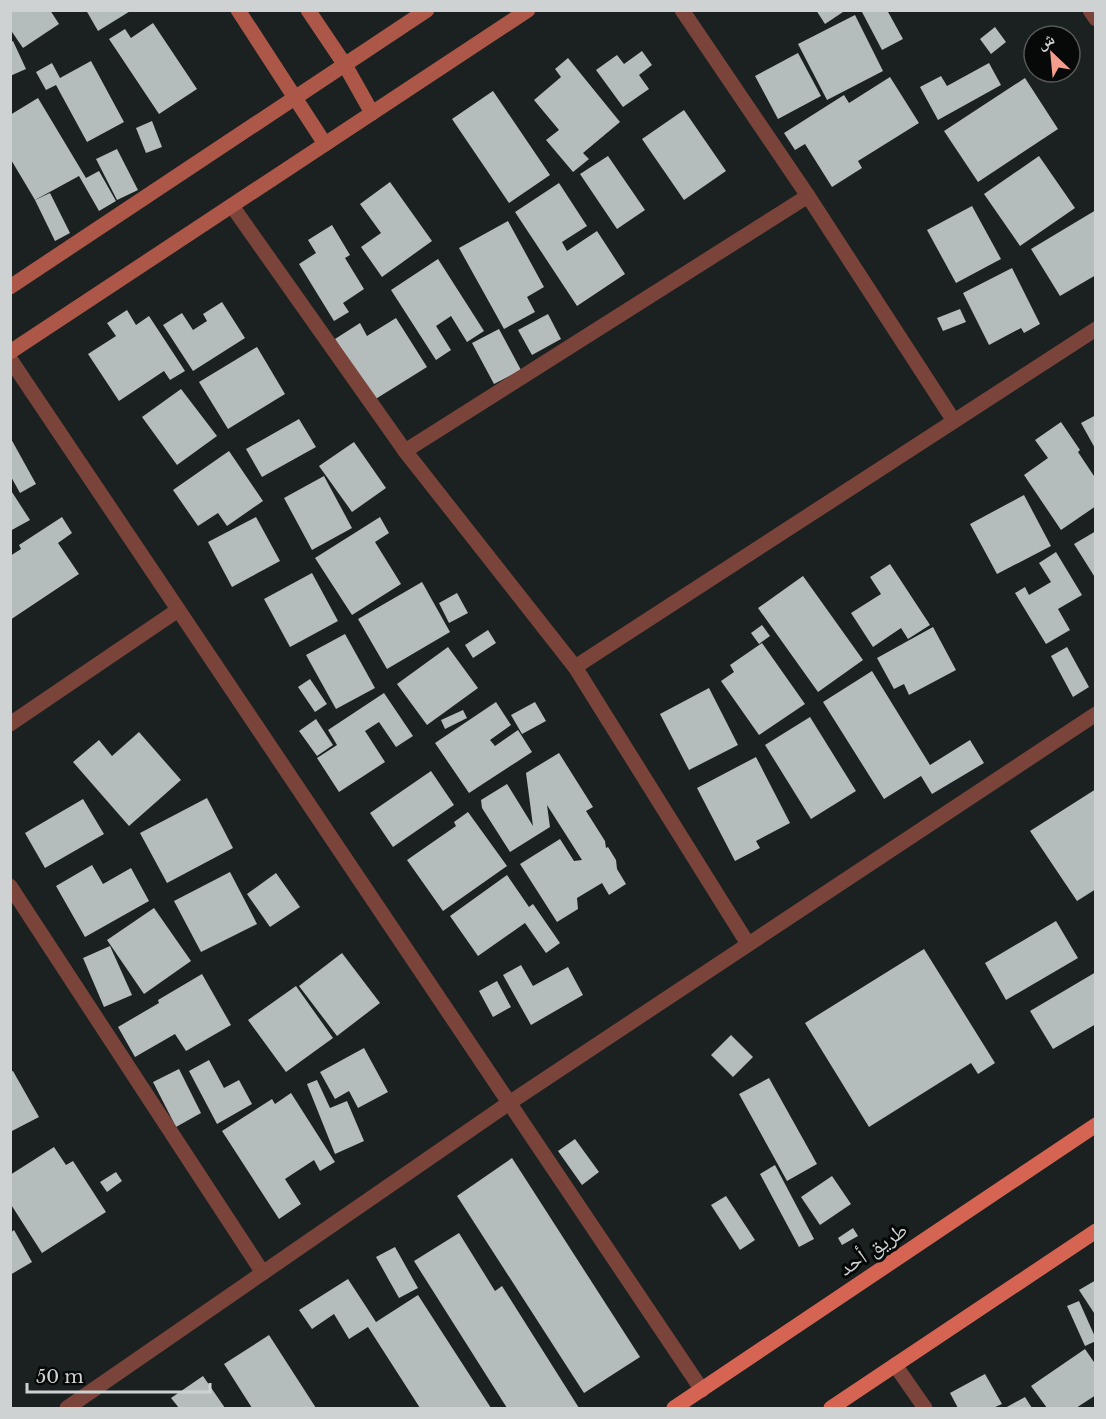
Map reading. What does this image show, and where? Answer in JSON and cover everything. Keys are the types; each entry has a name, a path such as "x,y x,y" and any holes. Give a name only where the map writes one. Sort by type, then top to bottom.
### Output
{"main road":[{"name":"طريق أحد","path":"674,1408 1095,1125"},
{"path":"831,1408 1095,1231"}],"street":[{"path":"238,10 325,144"},
{"path":"308,10 345,65 372,113"},
{"path":"10,287 427,10"},
{"path":"10,352 528,10"},
{"path":"682,10 808,196 954,421"},
{"path":"1090,10 1095,19"},
{"path":"405,451 808,196"},
{"path":"232,206 405,451 575,667 748,944"},
{"path":"575,667 1095,329"},
{"path":"10,359 702,1390"},
{"path":"10,724 178,610"},
{"path":"67,1408 509,1103 1095,714"},
{"path":"10,886 263,1273"},
{"path":"895,1365 925,1408"}],"building":[{"path":"10,10 50,10 59,24 23,48 10,29"},
{"path":"86,10 132,10 98,31"},
{"path":"816,10 846,10 825,24"},
{"path":"887,10 903,39 882,50 862,12"},
{"path":"855,15 883,71 827,100 798,44"},
{"path":"153,23 197,89 159,114 109,39 125,29 131,38"},
{"path":"995,27 1006,42 991,54 980,39"},
{"path":"13,41 26,69 10,76 10,42"},
{"path":"642,51 652,65 639,75 649,89 623,107 596,70 617,55 624,64"},
{"path":"798,53 821,96 778,119 755,76"},
{"path":"568,58 620,122 583,153 589,159 573,172 546,140 559,130 534,100 561,77 555,69"},
{"path":"91,61 124,122 87,142 56,85 46,90 36,72 52,63 60,78"},
{"path":"989,63 1001,85 938,120 920,87 941,76 947,86"},
{"path":"890,77 919,123 858,161 862,168 832,187 805,144 795,150 784,133 844,95 849,103"},
{"path":"1022,80 1022,84 1029,84 1058,129 978,182 944,131"},
{"path":"493,91 550,175 509,203 452,119"},
{"path":"38,98 86,178 99,171 116,201 99,211 79,176 35,200 10,158 10,115"},
{"path":"684,110 726,171 684,200 642,139"},
{"path":"152,121 162,147 146,153 136,128"},
{"path":"117,149 138,190 117,200 96,159"},
{"path":"608,156 645,210 617,229 580,174"},
{"path":"1039,156 1075,208 1020,246 984,194"},
{"path":"390,182 432,241 382,277 361,247 381,233 360,204"},
{"path":"559,183 587,226 562,242 567,251 597,231 625,274 577,306 515,212"},
{"path":"50,193 70,233 55,241 35,200"},
{"path":"972,206 1001,259 956,283 927,230"},
{"path":"1096,210 1096,275 1060,296 1031,249"},
{"path":"508,221 544,287 527,297 535,312 504,329 459,248"},
{"path":"332,225 350,255 345,258 364,289 343,303 349,312 334,321 299,264 316,253 308,240"},
{"path":"438,259 484,331 467,342 451,316 436,326 451,350 436,360 391,290"},
{"path":"1012,268 1040,324 1024,333 1021,328 989,345 963,293"},
{"path":"222,302 245,338 193,371 163,325 182,313 193,330 207,321 203,314"},
{"path":"960,309 966,322 943,331 937,318"},
{"path":"127,310 136,325 149,316 185,371 170,380 164,371 119,401 88,354 116,336 107,323"},
{"path":"548,314 561,339 532,355 518,330"},
{"path":"396,318 427,367 374,400 335,339 360,323 367,336"},
{"path":"499,329 521,370 494,384 472,343"},
{"path":"257,347 285,394 228,429 199,382"},
{"path":"181,389 217,436 177,465 142,417"},
{"path":"1096,415 1096,450 1081,423"},
{"path":"299,419 316,447 262,477 246,449"},
{"path":"1061,422 1096,479 1096,506 1061,530 1024,475 1048,458 1035,440"},
{"path":"10,437 36,484 20,493 10,475"},
{"path":"354,442 386,488 352,512 319,466"},
{"path":"229,451 263,501 227,526 218,513 198,526 173,490"},
{"path":"324,476 352,528 312,550 284,498"},
{"path":"10,489 30,520 10,531"},
{"path":"1024,495 1051,546 997,574 970,524"},
{"path":"62,517 72,533 58,543 79,574 10,620 10,556 21,549 19,545"},
{"path":"256,517 280,561 232,587 208,542"},
{"path":"380,517 389,533 375,542 401,584 352,615 315,558"},
{"path":"1096,531 1096,579 1074,544"},
{"path":"1056,552 1082,595 1058,609 1070,630 1046,644 1015,593 1025,587 1029,595 1051,582 1039,563"},
{"path":"890,564 930,625 908,639 901,628 873,647 851,613 881,594 870,577"},
{"path":"312,573 338,621 290,647 264,599"},
{"path":"803,576 863,660 818,692 758,608"},
{"path":"422,582 450,632 387,669 358,619"},
{"path":"457,593 468,613 449,623 439,603"},
{"path":"762,625 770,636 759,644 751,633"},
{"path":"933,627 956,670 909,695 904,684 894,689 877,658"},
{"path":"488,630 496,643 473,658 465,645"},
{"path":"345,634 375,688 336,709 306,655"},
{"path":"762,643 805,704 759,735 721,681 734,672 730,665"},
{"path":"448,647 478,688 427,725 397,684"},
{"path":"1067,647 1089,687 1073,697 1051,656"},
{"path":"872,671 930,765 970,740 984,763 932,794 921,776 884,799 823,702"},
{"path":"310,679 327,704 315,712 298,687"},
{"path":"709,688 738,745 689,770 660,714"},
{"path":"384,693 413,736 396,747 379,722 365,731 385,762 339,792 317,758 337,745 328,730"},
{"path":"496,702 511,725 490,740 495,746 518,730 532,752 469,793 435,743"},
{"path":"535,702 546,721 522,734 511,715"},
{"path":"463,710 467,718 445,729 441,720"},
{"path":"810,717 856,791 811,819 765,745"},
{"path":"316,719 333,745 317,756 299,731"},
{"path":"139,732 181,780 129,826 73,762 99,740 112,756"},
{"path":"559,753 593,807 586,811 605,841 606,848 608,847 616,860 617,869 626,884 609,895 602,883 577,898 578,909 557,922 520,864 560,839 574,861 582,860 547,805 550,827 510,852 482,808 481,800 507,784 533,826 526,773"},
{"path":"756,757 790,823 756,841 760,848 735,861 697,788"},
{"path":"431,771 454,805 393,847 370,813"},
{"path":"1096,789 1096,889 1077,901 1030,831"},
{"path":"207,798 233,848 167,883 140,833"},
{"path":"83,799 104,834 45,868 25,833"},
{"path":"468,812 507,866 443,911 407,860 456,826 454,822"},
{"path":"92,865 103,884 131,868 149,901 85,937 56,886"},
{"path":"230,872 257,924 201,952 174,901"},
{"path":"276,873 300,907 270,927 247,894"},
{"path":"507,875 529,907 533,904 560,943 546,953 525,923 478,956 450,916"},
{"path":"154,908 191,961 144,994 107,940"},
{"path":"1056,921 1078,958 1006,1000 985,963"},
{"path":"110,946 132,995 104,1007 83,958"},
{"path":"924,949 995,1063 978,1074 971,1063 869,1127 805,1023"},
{"path":"342,953 380,1003 337,1036 299,986"},
{"path":"521,965 533,986 568,967 583,995 531,1025 503,975"},
{"path":"1096,972 1096,1024 1053,1049 1030,1011"},
{"path":"202,974 231,1025 186,1051 175,1034 135,1057 118,1027"},
{"path":"497,981 511,1007 493,1017 479,991"},
{"path":"296,986 333,1038 286,1072 248,1020"},
{"path":"731,1035 753,1057 733,1077 711,1055"},
{"path":"364,1048 388,1092 358,1108 349,1091 335,1099 320,1072"},
{"path":"209,1060 224,1088 239,1080 252,1104 217,1124 189,1071"},
{"path":"179,1069 201,1113 176,1127 153,1082"},
{"path":"13,1071 39,1117 10,1132 10,1072"},
{"path":"769,1078 817,1164 787,1181 739,1094"},
{"path":"317,1080 330,1108 347,1101 364,1141 335,1154 307,1084"},
{"path":"291,1093 335,1162 320,1171 314,1160 285,1179 301,1204 279,1219 222,1131 272,1099 275,1104"},
{"path":"575,1139 599,1172 582,1185 558,1151"},
{"path":"54,1147 66,1165 73,1161 106,1212 42,1253 10,1203 10,1175"},
{"path":"512,1158 640,1357 584,1393 457,1196"},
{"path":"775,1165 814,1239 799,1247 760,1174"},
{"path":"116,1172 122,1181 107,1192 100,1182"},
{"path":"832,1176 851,1204 820,1225 801,1197"},
{"path":"726,1196 755,1240 740,1250 711,1205"},
{"path":"853,1228 858,1236 842,1245 838,1238"},
{"path":"14,1230 32,1262 10,1275 10,1233"},
{"path":"459,1233 495,1291 502,1286 579,1408 507,1408 414,1261"},
{"path":"395,1247 418,1288 399,1298 376,1257"},
{"path":"348,1279 376,1322 418,1295 491,1408 420,1408 368,1327 349,1339 334,1314 312,1329 299,1310"},
{"path":"1096,1280 1096,1316 1079,1290"},
{"path":"1079,1301 1096,1339 1085,1346 1067,1306"},
{"path":"269,1335 316,1408 252,1408 224,1364"},
{"path":"1085,1349 1096,1365 1096,1395 1076,1408 1047,1408 1031,1386"},
{"path":"985,1374 1002,1404 993,1408 958,1408 950,1393"},
{"path":"203,1376 225,1408 179,1408 171,1398"},
{"path":"1025,1397 1032,1408 1005,1408"}]}
